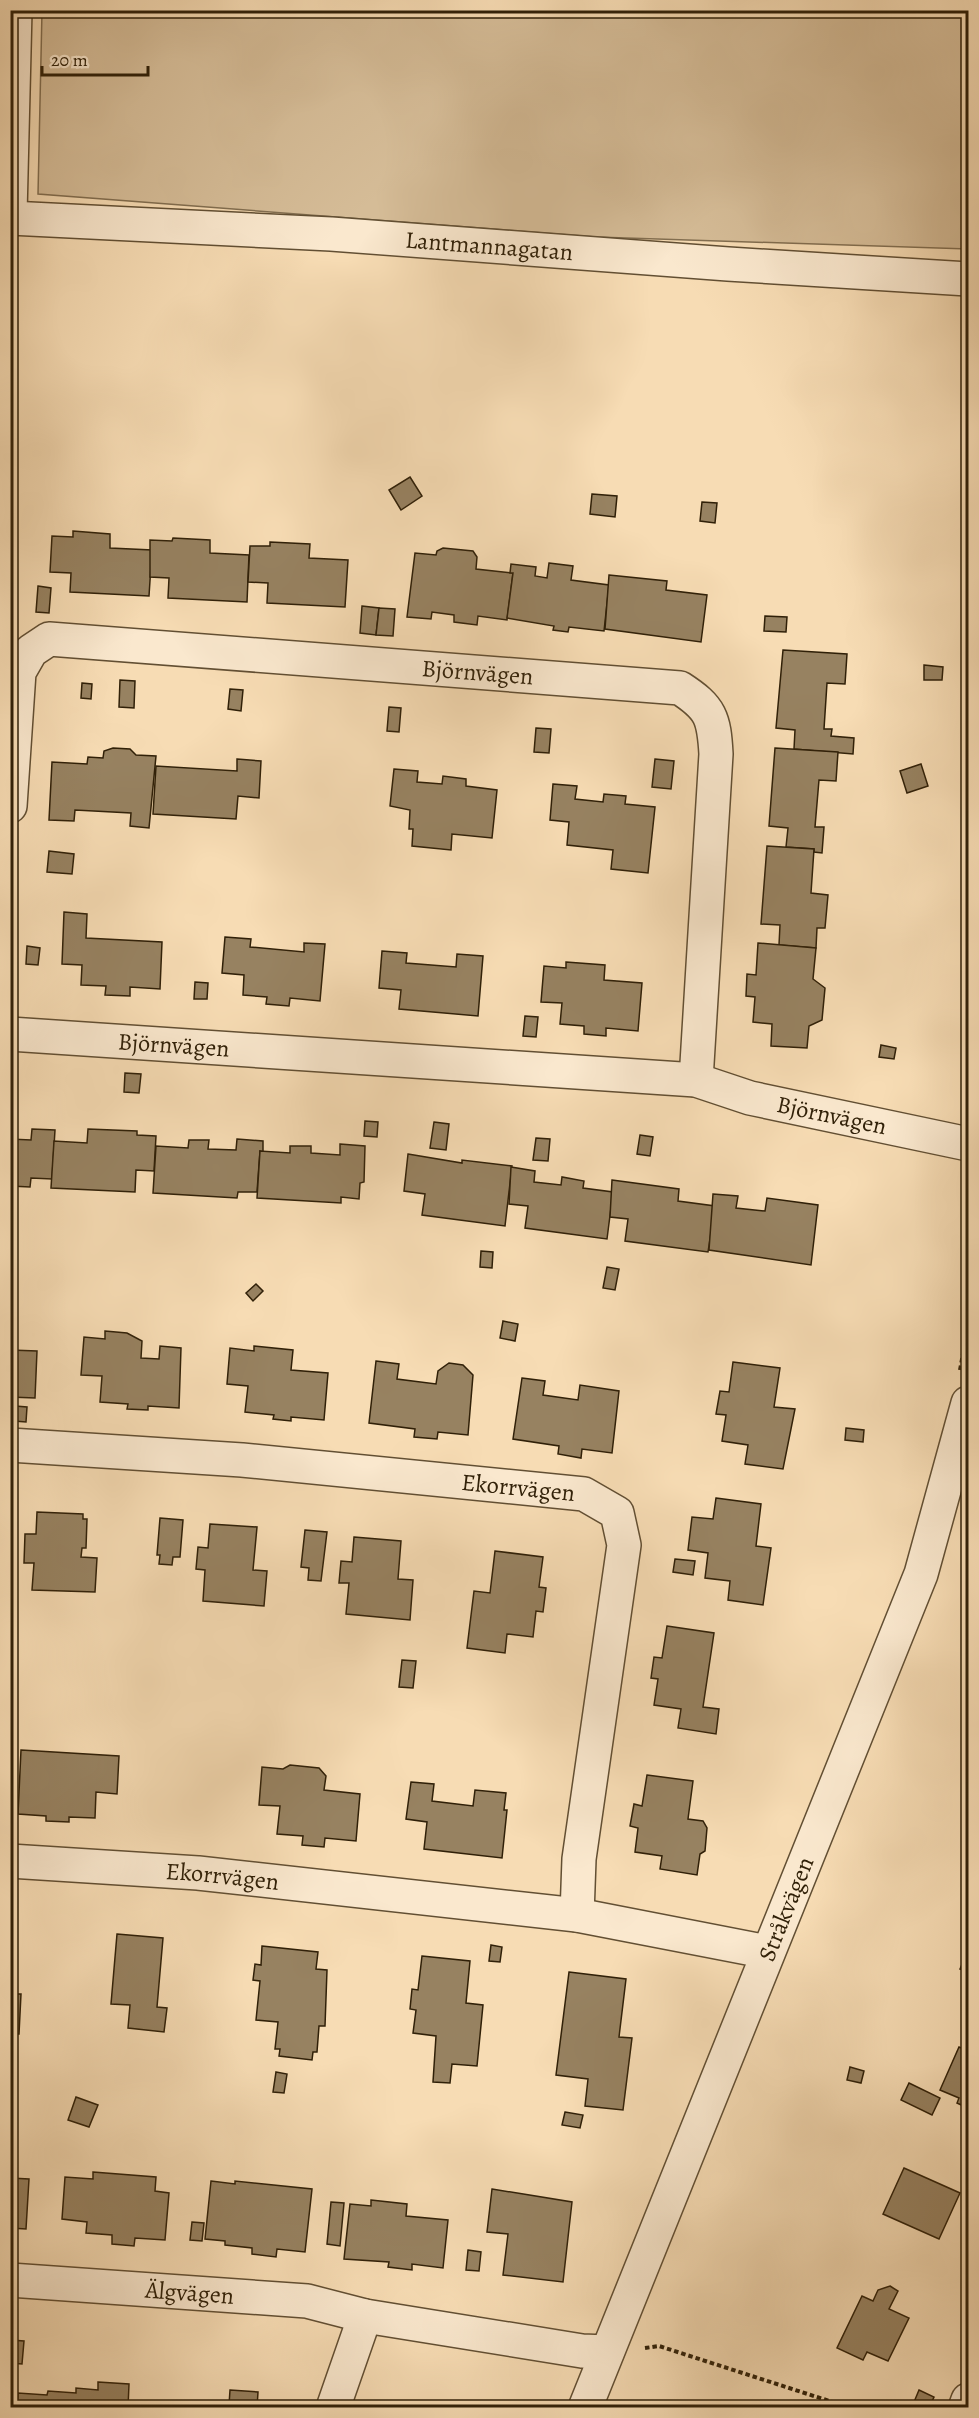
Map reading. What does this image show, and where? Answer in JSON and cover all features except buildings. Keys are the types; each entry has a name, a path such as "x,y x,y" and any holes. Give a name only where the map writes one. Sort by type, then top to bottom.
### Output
{"street":[{"path":"10,216 15,10"},
{"name":"Lantmannagatan","path":"10,216 332,234 728,264 969,279"},
{"name":"Björnvägen","path":"10,806 18,672 31,651 50,639 680,688 702,702 715,728 716,754 696,1080"},
{"name":"Björnvägen","path":"10,1034 696,1080 750,1098 969,1144"},
{"name":"Stråkvägen","path":"585,2408 921,1574 957,1454 969,1403"},
{"name":"Ekorrvägen","path":"10,1445 242,1460 584,1494 617,1513 624,1545 579,1859 577,1915"},
{"name":"Ekorrvägen","path":"10,1861 198,1873 577,1915 768,1952"},
{"name":"Älgvägen","path":"10,2280 308,2301 365,2316 582,2351 607,2352"},
{"path":"333,2408 365,2316"},
{"path":"965,2408 969,2400"}],"path":[{"path":"969,1190 969,1209"},
{"path":"607,2352 658,2346 851,2408"}],"shaded area":[{"path":"42,11 968,11 968,249 596,237 38,194"}]}
